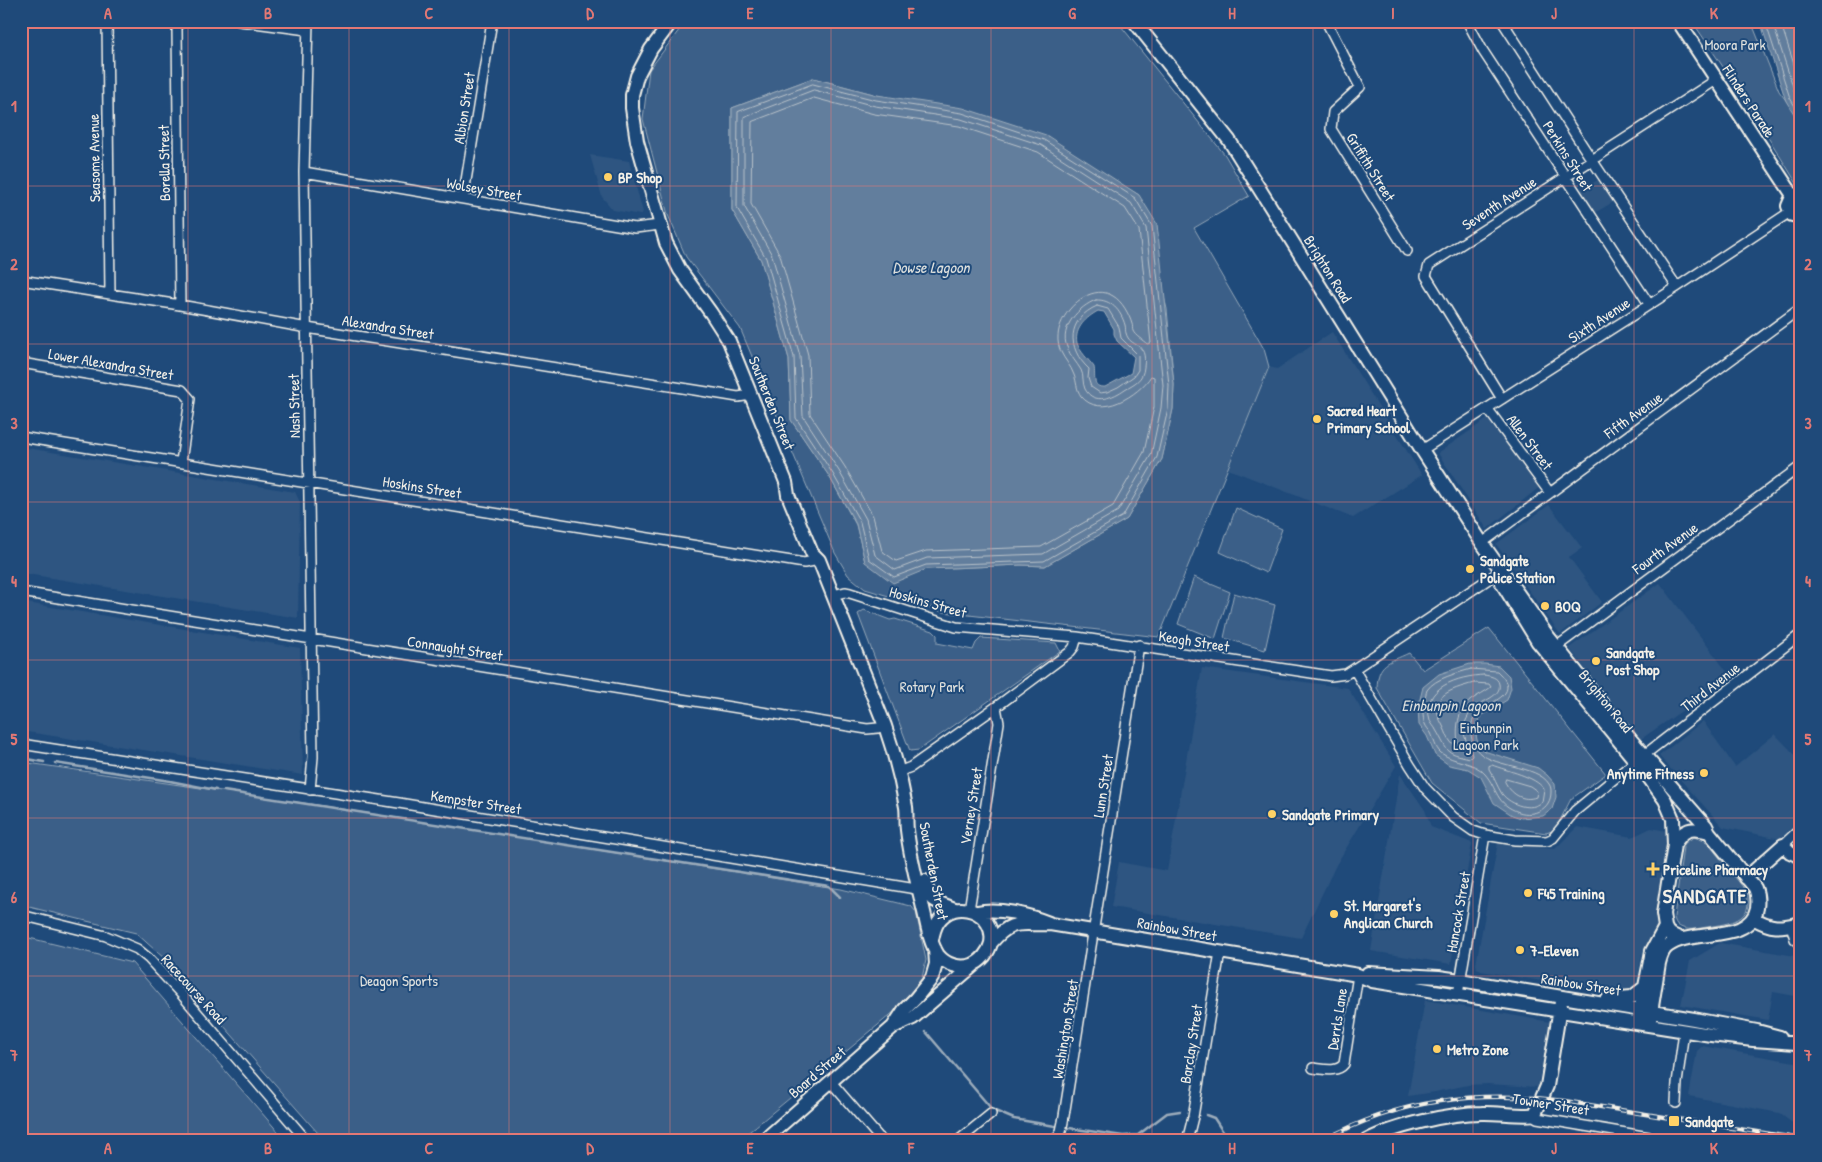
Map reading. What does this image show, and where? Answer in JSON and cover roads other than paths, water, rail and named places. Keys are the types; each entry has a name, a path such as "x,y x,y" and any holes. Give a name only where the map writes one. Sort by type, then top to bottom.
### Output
{"main road":[{"name":"Southerden Street","path":"672,21 652,49 638,76 632,102 637,141 660,225 676,264 726,336 786,482 788,495 812,553 819,560 885,726 906,808 915,828 923,890 933,945"},
{"name":"Brighton Road","path":"1134,21 1229,140 1422,450 1551,650 1640,758 1706,826 1755,888 1758,898 1753,918"},
{"name":"Flinders Parade","path":"1678,21 1716,80 1797,197"},
{"path":"1795,215 1789,202 1797,197"},
{"name":"Brighton Road","path":"1640,758 1668,806 1673,819 1674,845"},
{"path":"1681,939 1668,933 1663,914 1674,845 1681,834 1687,830 1695,829 1709,832"},
{"path":"1746,878 1782,845 1789,852 1801,857"},
{"name":"Southerden Street","path":"923,890 932,900 955,909"},
{"path":"955,909 973,911 984,918 989,925 991,943 988,951 976,964 962,967 953,966 939,956 933,945 937,923 948,912 955,909"},
{"name":"Rainbow Street","path":"973,911 987,910 1033,916 1050,924"},
{"path":"1644,1018 1661,954 1666,947 1681,939 1737,930 1748,924 1753,918 1769,926 1796,924"},
{"name":"Rainbow Street","path":"991,943 1005,928 1017,924 1050,924 1358,975 1372,981 1560,1010 1757,1031 1798,1043"},
{"path":"1644,1018 1645,987 1652,951 1665,927"},
{"name":"Board Street","path":"894,1027 904,1010 932,978 936,964 933,945"},
{"name":"Board Street","path":"763,1141 894,1027 913,1018 976,964"},
{"name":"Rainbow Street","path":"1358,975 1371,972 1460,980 1591,1003 1684,1031 1741,1039 1798,1043"},
{"path":"1591,1003 1607,999 1632,997 1645,987"},
{"path":"1533,1115 1537,1112 1547,1086 1562,997"},
{"name":"Towner Street","path":"1366,1141 1384,1133 1461,1114 1500,1112 1533,1115"}],"street":[{"name":"Seasome Avenue","path":"107,21 110,294"},
{"name":"Borella Street","path":"179,21 177,28 180,305"},
{"path":"238,21 307,25"},
{"name":"Albion Street","path":"463,199 492,21"},
{"name":"Griffith Street","path":"1326,21 1360,87 1333,112 1331,129 1407,251"},
{"name":"Perkins Street","path":"1467,21 1483,51 1649,304"},
{"name":"Perkins Street","path":"1502,21 1677,287"},
{"name":"Nash Street","path":"307,25 304,172 313,757 310,790"},
{"name":"Seventh Avenue","path":"1502,399 1426,276 1428,265 1716,80"},
{"name":"Wolsey Street","path":"304,172 635,228 660,225"},
{"name":"Sixth Avenue","path":"1422,450 1649,304 1795,215"},
{"name":"Alexandra Street","path":"21,280 738,397 751,395"},
{"name":"Fifth Avenue","path":"1482,543 1801,308"},
{"name":"Lower Alexandra Street","path":"21,363 182,390 190,399 181,462"},
{"name":"Allen Street","path":"1487,408 1550,493"},
{"name":"Hoskins Street","path":"21,436 804,563 819,560"},
{"name":"Fourth Avenue","path":"1551,650 1801,466"},
{"name":"Keogh Street","path":"1077,637 1339,676 1354,670 1500,572"},
{"name":"Connaught Street","path":"21,592 867,729 885,726"},
{"name":"Hoskins Street","path":"833,595 845,592 850,593 956,627 1077,637"},
{"name":"Third Avenue","path":"1354,670 1425,788 1453,818 1464,826 1485,835 1547,841 1554,838 1575,811 1640,758 1801,634"},
{"path":"898,772 911,767 1070,652 1074,647 1077,637"},
{"name":"Lunn Street","path":"1095,931 1139,646"},
{"name":"Verney Street","path":"973,911 999,723 996,707"},
{"name":"Kempster Street","path":"21,744 399,803 923,890"},
{"path":"1782,845 1801,828"},
{"name":"Hancock Street","path":"1458,994 1485,835"},
{"name":"Racecourse Road","path":"21,915 106,936 137,949 148,958 183,996 307,1141"},
{"path":"1796,924 1795,939 1801,944"},
{"name":"Washington Street","path":"1055,1141 1061,1131 1095,931"},
{"name":"Barclay Street","path":"1187,1141 1193,1117 1220,952"},
{"name":"Derrls Lane","path":"1313,1068 1336,1070 1344,1064 1358,975"},
{"path":"1676,1102 1684,1031"},
{"path":"831,1082 882,1141"},
{"path":"958,1141 990,1114"},
{"name":"Towner Street","path":"1533,1115 1538,1118 1673,1141"}],"water":[{"path":"1760,21 1801,21 1801,125 1786,101"},
{"name":"Dowse Lagoon","path":"813,78 877,95 963,108 1046,135 1139,195 1157,224 1174,385 1173,409 1162,459 1127,519 1045,566 1021,565 927,569 893,583 865,562 856,524 829,476 791,420 789,359 761,260 732,210 732,108","holes":["1098,311 1104,312 1114,329 1117,341 1134,357 1131,373 1105,387 1101,387 1095,381 1094,367 1080,350 1077,343 1077,333 1090,316"]},
{"name":"Einbunpin Lagoon","path":"1470,664 1499,666 1509,676 1511,688 1507,700 1482,715 1475,728 1477,740 1484,751 1538,768 1555,784 1556,797 1552,809 1543,816 1521,818 1512,815 1494,803 1481,777 1468,769 1449,765 1435,755 1427,736 1419,725 1418,707 1423,687 1439,674"}],"waterway":[{"path":"21,758 44,762"},
{"path":"55,763 216,790"},
{"path":"224,791 829,886 840,897"},
{"path":"926,1032 990,1107"},
{"path":"995,1111 1014,1119 1055,1126"},
{"path":"1069,1128 1123,1136 1138,1135 1167,1113 1180,1111"},
{"path":"1206,1115 1214,1118 1229,1141"}],"railway":[{"path":"1322,1141 1380,1115 1410,1107 1440,1101 1501,1097 1564,1101 1801,1139"}],"place":[{"name":"BP Shop","path":"608,177"},
{"name":"Sacred Heart Primary School","path":"1317,419"},
{"name":"Sandgate Police Station","path":"1470,569"},
{"name":"BOQ","path":"1545,606"},
{"name":"Sandgate Post Shop","path":"1596,661"},
{"name":"Anytime Fitness","path":"1704,773"},
{"name":"Sandgate Primary","path":"1272,814"},
{"name":"Priceline Pharmacy","path":"1653,869"},
{"name":"F45 Training","path":"1528,893"},
{"name":"St. Margaret's Anglican Church","path":"1334,914"},
{"name":"7-Eleven","path":"1520,950"},
{"name":"Metro Zone","path":"1437,1049"},
{"name":"Sandgate","path":"1674,1121"}],"district":[{"name":"SANDGATE","path":"1705,895"}],"park label":[{"name":"Moora Park","path":"1735,44"},
{"name":"Rotary Park","path":"932,686"},
{"name":"Einbunpin Lagoon Park","path":"1486,736"},
{"name":"Deagon Sports","path":"399,980"}]}
